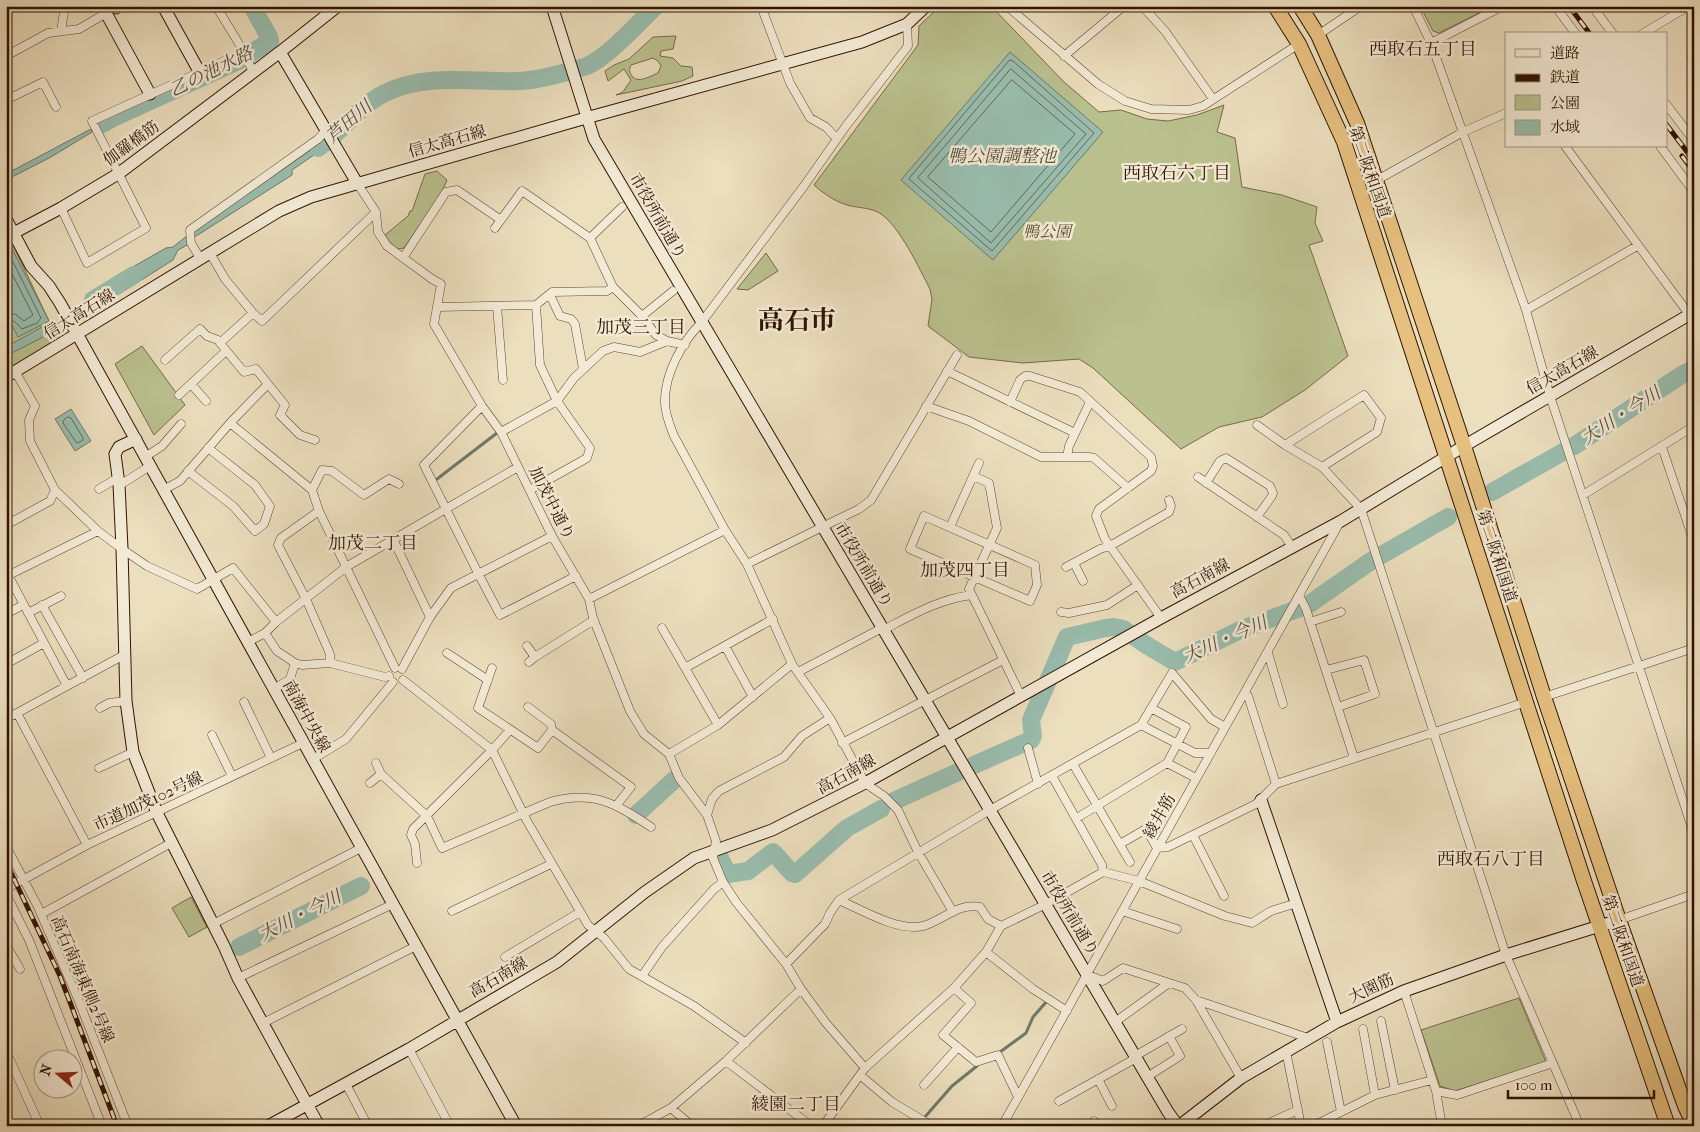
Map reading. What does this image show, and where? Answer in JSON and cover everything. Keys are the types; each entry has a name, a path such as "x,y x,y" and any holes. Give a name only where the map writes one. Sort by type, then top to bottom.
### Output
{"highway":[{"name":"第二阪和国道","path":"1275,6 1299,44 1344,142 1599,925 1668,1126"},
{"name":"第二阪和国道","path":"1300,6 1318,35 1357,123 1464,446 1544,698 1619,920 1694,1125"}],"street":[{"path":"61,31 65,6"},
{"path":"163,6 199,72"},
{"path":"216,6 245,54 253,72"},
{"name":"伽羅橋筋","path":"10,235 61,208 118,174 338,6"},
{"name":"市役所前通り","path":"552,6 594,139 1147,1077 1168,1112 1179,1126"},
{"path":"762,6 790,83 810,118 826,127 838,139"},
{"name":"信太高石線","path":"11,375 279,210 311,197 586,118 862,42 907,24 926,6"},
{"path":"1007,6 1064,56 1111,93 1151,109 1189,110 1203,106 1299,44"},
{"path":"1064,56 1124,6"},
{"path":"1142,6 1165,31 1212,99"},
{"path":"1318,35 1362,6"},
{"path":"1413,6 1431,43 1526,310 1550,396 1694,834"},
{"path":"1431,43 1503,6"},
{"path":"1554,6 1574,32"},
{"path":"1592,6 1612,32"},
{"path":"1645,32 1689,6"},
{"path":"6,56 48,33 79,29 114,8 150,94"},
{"path":"907,24 908,46 685,344 667,383 665,403 668,420 674,436 725,530 747,564 792,664 830,718 865,783 884,796 898,810 918,852 953,912"},
{"path":"280,52 357,184"},
{"path":"61,208 87,262 146,228 92,121 199,72 245,54"},
{"path":"6,100 43,82 56,107"},
{"path":"1668,107 1694,141"},
{"path":"1377,180 1463,132 1505,114"},
{"path":"330,135 318,140 190,230 191,243 205,255 226,279 253,314 262,320 376,212"},
{"path":"1565,148 1637,246 1692,316"},
{"path":"1661,148 1694,192"},
{"name":"加茂中通り","path":"357,184 376,212 378,232 387,246 441,284 434,324 482,406 501,432 552,536 589,599 594,620 630,711 644,734 669,754 679,778 708,815 716,840 713,858 723,882 736,902 786,964 801,989 826,1023 865,1068"},
{"path":"403,258 446,192 457,190 501,220"},
{"path":"495,228 522,191 590,238 613,287 642,316 656,335 667,341 685,344"},
{"path":"590,238 622,207"},
{"name":"南海中央線","path":"6,219 10,235 31,266 49,286 71,322 516,1126"},
{"path":"1526,310 1637,246"},
{"path":"438,307 536,305 552,292 608,291 613,287"},
{"path":"642,316 673,291"},
{"path":"550,295 560,316 571,319 576,324 584,369"},
{"path":"530,490 587,458 590,448 557,400 540,365 536,305"},
{"path":"497,306 503,380"},
{"path":"220,343 253,314"},
{"name":"信太高石線","path":"1446,458 1550,396 1692,316"},
{"path":"165,360 200,329 207,336 218,340 244,372 256,369 285,405 280,415 300,435 315,440"},
{"path":"501,432 557,400 584,369 603,351 614,347 640,352 667,341"},
{"path":"166,346 172,354"},
{"path":"179,395 226,351"},
{"path":"747,564 822,526 859,510 871,500 956,355"},
{"path":"947,371 1075,433"},
{"path":"11,375 35,406 30,420 30,441 55,490 98,530 122,549 147,566 197,589 233,568 276,622"},
{"path":"1010,402 1022,378 1027,376 1076,390 1151,457 1153,461 1151,471 1099,509 1096,518 1110,546 1161,618"},
{"path":"191,384 206,401"},
{"path":"163,490 180,481 230,422 268,384"},
{"path":"1285,445 1364,395 1381,418 1376,432 1322,467"},
{"path":"1067,457 1075,433 1090,402"},
{"path":"482,406 424,465 500,615 576,576"},
{"path":"926,406 969,421 1041,457 1094,458 1128,488"},
{"path":"230,422 312,490 319,511 346,567 398,668 405,675 403,680"},
{"path":"99,489 114,480 122,483 148,462 181,424"},
{"path":"1257,425 1285,445 1322,467 1361,509 1506,955 1580,1126"},
{"path":"1583,494 1694,426"},
{"path":"136,439 119,447 115,454 122,549 126,701 132,752 157,813 238,978 319,1126"},
{"path":"1662,447 1694,542"},
{"path":"188,471 233,506 255,531 264,524 270,506 255,485 208,448"},
{"path":"1206,482 1220,460 1226,458 1270,486 1273,493 1272,496 1257,517"},
{"name":"高石南線","path":"274,1125 409,1049 556,962 694,858 772,830 865,783 1161,618 1341,521 1446,458"},
{"path":"950,527 979,463"},
{"path":"248,642 265,633 276,622 346,567 518,467"},
{"path":"312,490 322,470 332,471 364,495 389,479 399,484"},
{"path":"973,476 989,483 997,528 969,589 1021,696"},
{"path":"1198,477 1284,535 1292,547"},
{"path":"6,525 50,501 55,490"},
{"path":"1066,567 1100,549 1110,546 1169,512 1171,506 1169,500"},
{"path":"319,511 281,538 278,545 306,599 330,654 330,663"},
{"path":"924,516 950,527 1035,565 1037,585 1030,601 910,548 924,516"},
{"name":"綾井筋","path":"1002,1126 1294,605 1303,602 1341,521"},
{"path":"67,686 7,572 98,530"},
{"path":"589,599 725,530"},
{"path":"312,759 346,740 391,679 391,670 398,668 451,588 552,536"},
{"path":"393,539 430,617"},
{"path":"1074,563 1083,582"},
{"path":"1061,612 1069,614 1107,605 1138,585"},
{"path":"798,672 930,606 954,598 972,595"},
{"path":"28,613 61,596"},
{"path":"1303,602 1354,758"},
{"path":"6,614 24,605"},
{"path":"42,605 83,678"},
{"path":"1310,622 1342,612"},
{"path":"685,668 773,619"},
{"path":"527,646 532,659 594,620"},
{"path":"662,628 718,725"},
{"path":"265,633 277,651 295,663 302,665 330,663 399,682 403,680"},
{"path":"6,664 44,643"},
{"path":"724,646 753,696"},
{"path":"1544,698 1694,648"},
{"path":"447,653 488,680"},
{"path":"1268,653 1283,704"},
{"path":"6,719 124,655"},
{"path":"842,743 1003,660"},
{"path":"1326,670 1364,660 1376,694 1338,707"},
{"path":"274,689 290,680 295,663"},
{"path":"669,754 718,725 792,664"},
{"path":"492,668 478,708 538,748 552,730"},
{"path":"786,964 825,924 839,900 990,810 1142,725 1172,673 1211,719 1225,727"},
{"path":"403,680 492,750 551,864 588,925 604,938 629,969 694,1006 746,1042"},
{"path":"1245,694 1248,696 1276,784"},
{"path":"100,708 109,703 126,701"},
{"path":"244,702 271,758"},
{"path":"1120,844 1146,829 1157,848 1168,848 1261,800 1276,784 1526,702"},
{"path":"528,707 551,724 552,730 631,788 616,806"},
{"path":"1077,818 1167,763 1186,727 1151,708"},
{"path":"17,713 87,845"},
{"path":"708,815 712,800 719,791 784,757 802,736 830,718"},
{"path":"1142,725 1195,753 1211,753"},
{"path":"417,863 415,844 411,835 413,830 510,730"},
{"path":"212,735 232,776"},
{"name":"市道加茂102号線","path":"6,889 87,845 303,743"},
{"path":"1028,748 1038,784"},
{"path":"99,768 132,752"},
{"path":"376,763 381,774 427,816 442,848 550,802 565,798 583,797 600,800 616,806 650,828"},
{"path":"1167,763 1196,778"},
{"path":"1073,764 1130,862"},
{"path":"370,783 381,774"},
{"path":"1052,776 1102,865 1103,872"},
{"path":"1261,800 1337,1022"},
{"path":"1193,835 1224,896"},
{"path":"45,912 172,844"},
{"name":"高石南海東側2号線","path":"6,846 38,907 78,999 128,1126"},
{"path":"213,924 361,848"},
{"path":"452,911 551,864"},
{"path":"822,1126 865,1068 954,988 986,952 1001,926 1046,904 1103,872 1139,881 1225,916 1252,923 1271,911 1297,903"},
{"path":"642,976 662,947 714,889 723,882"},
{"path":"6,894 29,940 102,1126"},
{"path":"1619,920 1694,894"},
{"path":"839,900 902,926 922,926 970,905 980,907 988,919 1001,926"},
{"path":"238,978 393,904"},
{"path":"1122,911 1178,929"},
{"path":"505,957 580,912"},
{"name":"大園筋","path":"1179,1126 1241,1078 1337,1022 1404,990 1506,955 1619,920"},
{"path":"262,1023 416,946"},
{"path":"8,950 20,968"},
{"path":"986,952 1033,989 1067,1011"},
{"path":"1088,974 1103,981 1123,968 1185,988 1196,1000 1241,1078"},
{"path":"1115,1022 1169,983"},
{"path":"954,988 971,1003 943,1035 976,1062 998,1055 1018,1097"},
{"path":"638,1126 671,1108 746,1042 801,989"},
{"path":"1404,990 1436,1091 1442,1126"},
{"path":"1196,1000 1308,1038"},
{"path":"1381,1020 1395,1090"},
{"path":"1059,1101 1131,1061 1135,1056 1182,1029"},
{"path":"1363,1029 1375,1095"},
{"path":"1147,1077 1180,1056 1169,1036"},
{"path":"1327,1042 1341,1112"},
{"path":"924,1085 958,1047"},
{"path":"409,1049 450,1126"},
{"path":"6,1051 38,1123 29,1126"},
{"path":"1286,1052 1301,1126"},
{"path":"726,1060 812,1126"},
{"path":"1436,1091 1456,1095 1553,1063"},
{"path":"860,1075 892,1102 932,1126"},
{"path":"1098,1079 1112,1106"},
{"path":"1313,1126 1375,1095 1432,1080"},
{"path":"346,1084 368,1126"},
{"path":"671,1108 692,1126"},
{"path":"1262,1126 1298,1110"}],"green space":[{"name":"鴨公園","path":"940,6 991,6 1064,82 1099,112 1121,110 1147,119 1168,121 1197,115 1224,105 1217,132 1235,138 1242,187 1282,195 1317,207 1315,223 1323,241 1309,245 1348,356 1305,390 1262,417 1219,427 1181,449 1093,368 1079,359 1023,363 969,357 928,326 932,299 930,289 909,248 895,228 878,212 841,203 826,195 814,185 918,45 919,26"},
{"path":"1420,6 1493,6 1439,33 1433,31"},
{"path":"676,36 673,49 661,51 660,56 673,58 681,66 692,67 693,76 682,81 616,95 623,92 631,80 624,69 608,81 605,71 629,59 653,37","holes":["653,58 661,66 658,73 652,76 637,79 630,73 631,65"]},
{"path":"437,171 447,180 441,194 404,248 394,248 385,235 412,211 425,174"},
{"path":"6,230 49,321 52,343 6,370"},
{"path":"766,253 778,271 748,290 737,289"},
{"path":"142,346 185,405 154,435 115,364"},
{"path":"191,897 207,927 189,937 172,908"},
{"path":"1519,998 1546,1062 1455,1091 1440,1086 1421,1030"}],"water":[{"name":"鴨公園調整池","path":"1010,52 1103,132 993,260 901,180"},
{"path":"91,129 92,132 51,157 6,180 6,174"},
{"path":"325,137 330,144 292,170 292,175 193,238 193,233 322,142"},
{"path":"188,235 189,244 178,250 173,260 119,294 110,280 166,248 173,247"},
{"path":"6,237 49,321 18,337 12,325 6,328"},
{"path":"42,327 47,335 6,356 6,347"},
{"path":"71,409 91,441 75,451 55,419"}],"waterway":[{"name":"乙の池水路","path":"115,117 240,60 270,41 252,6"},
{"name":"芦田川","path":"318,148 376,98 401,87 418,83 452,80 520,81 554,75 587,66 613,48 656,6"},
{"name":"乙の池水路","path":"100,125 111,119"},
{"name":"芦田川","path":"93,300 134,275"},
{"name":"大川・今川","path":"1574,446 1683,374 1694,369"},
{"path":"437,479 497,433"},
{"name":"大川・今川","path":"1492,492 1563,452"},
{"name":"大川・今川","path":"974,765 1031,740 1033,736 1031,720 1067,637 1106,628 1123,629 1175,662 1240,630 1308,605 1371,561 1448,517"},
{"name":"大川・今川","path":"894,801 958,772"},
{"name":"大川・今川","path":"636,815 674,780"},
{"name":"大川・今川","path":"719,856 728,874 748,871 773,852 795,874 847,828 881,809"},
{"name":"大川・今川","path":"239,947 361,886"},
{"path":"1000,1052 1026,1033 1033,1017 1047,1001"},
{"path":"924,1118 952,1086 977,1066"}],"railway":[{"path":"1569,6 1588,32"},
{"path":"1668,127 1694,161"},
{"path":"1682,156 1694,172"},
{"path":"6,862 60,976 117,1126"}],"district":[{"name":"西取石五丁目","path":"1423,49"},
{"name":"西取石六丁目","path":"1177,173"},
{"name":"高石市","path":"797,320"},
{"name":"加茂三丁目","path":"641,327"},
{"name":"加茂二丁目","path":"373,543"},
{"name":"加茂四丁目","path":"965,570"},
{"name":"西取石八丁目","path":"1491,859"},
{"name":"綾園二丁目","path":"796,1104"}]}
